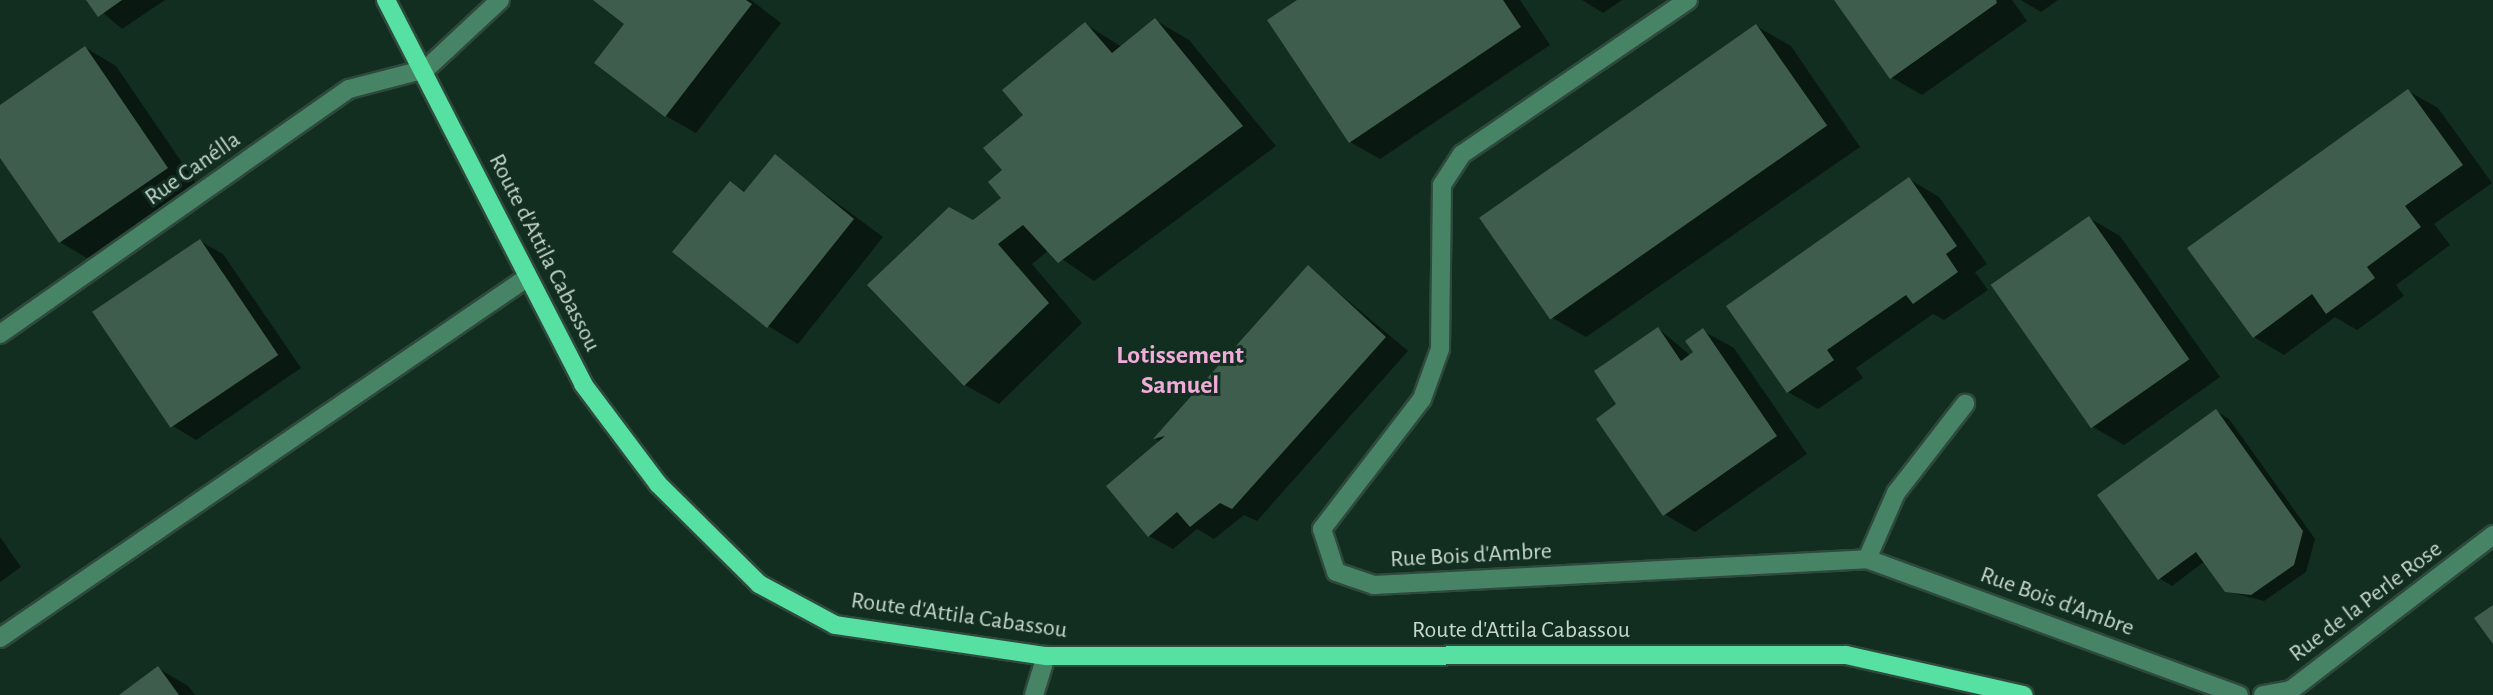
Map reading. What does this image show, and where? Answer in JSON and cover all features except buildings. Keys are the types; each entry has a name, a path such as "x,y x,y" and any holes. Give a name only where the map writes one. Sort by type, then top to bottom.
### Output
{"main road":[{"name":"Route d'Attila Cabassou","path":"386,0 426,69 525,279 583,384 658,484 758,584 835,625 1046,656 1846,654 2024,695"}],"street":[{"path":"426,69 500,0"},
{"name":"Rue Bois d'Ambre","path":"1688,0 1462,154 1442,186 1440,349 1422,399 1322,528 1336,572 1374,585 1867,559 2239,695"},
{"name":"Rue Canélla","path":"0,334 349,89 426,69"},
{"path":"0,638 525,279"},
{"path":"1867,559 1896,493 1965,404"},
{"name":"Rue de la Perle Rose","path":"2263,695 2297,693 2493,535"},
{"path":"1034,695 1046,656"}],"district":[{"name":"Lotissement Samuel","path":"1180,371"}]}
